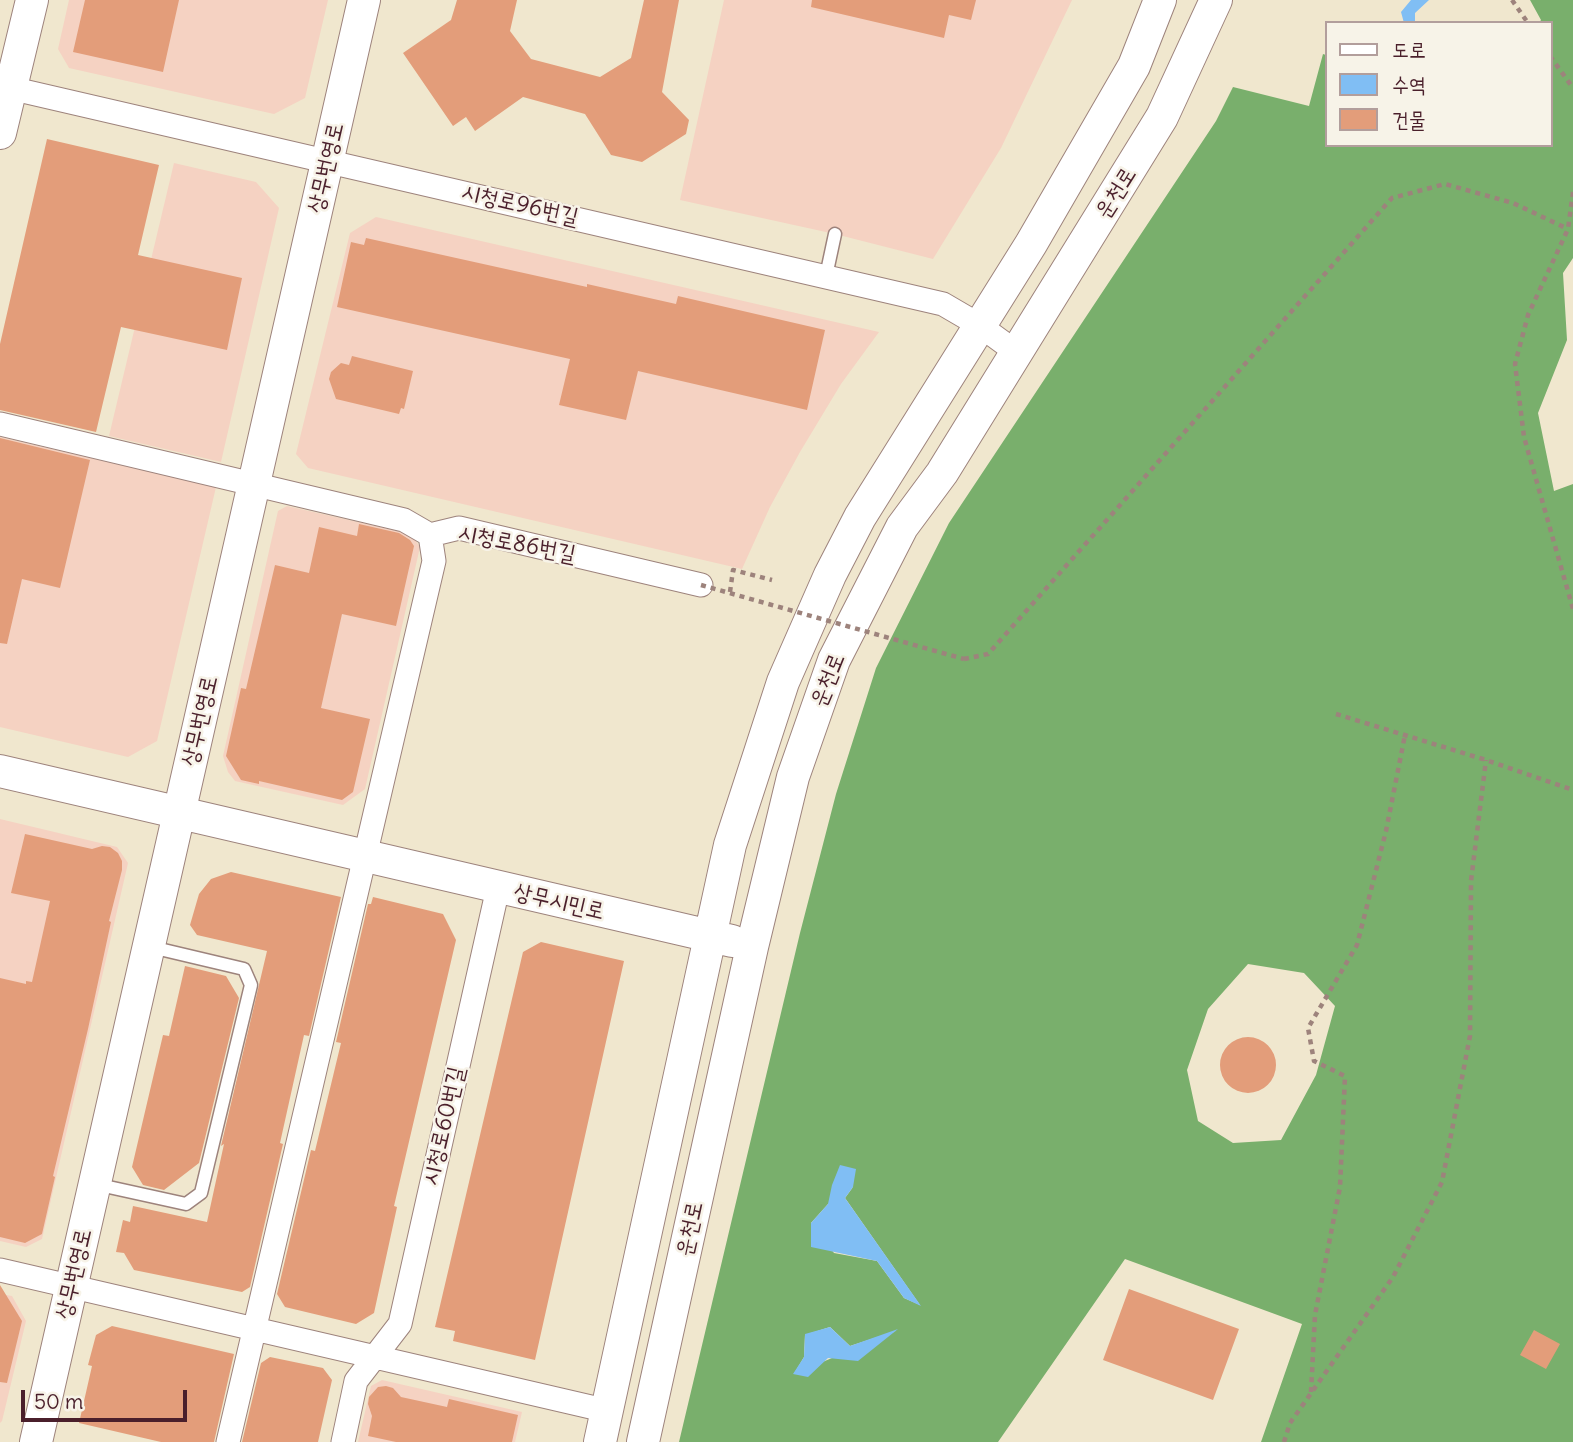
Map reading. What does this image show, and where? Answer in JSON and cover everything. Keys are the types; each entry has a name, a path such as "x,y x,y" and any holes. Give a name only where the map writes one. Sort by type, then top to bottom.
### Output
{"street":[{"path":"0,133 32,0"},
{"name":"상무번영로","path":"36,1442 365,0"},
{"name":"운천로","path":"600,1442 730,845 750,778 795,650 860,517 1031,244 1134,66 1160,0"},
{"name":"운천로","path":"643,1442 752,947 793,777 834,660 902,527 942,473 1162,117 1216,0"},
{"name":"시청로96번길","path":"10,88 943,304 979,325 1016,352"},
{"name":"시청로86번길","path":"0,425 404,520 430,535 459,528 701,585"},
{"path":"228,1442 434,561 430,535"},
{"name":"상무시민로","path":"0,771 752,947"},
{"name":"시청로60번길","path":"342,1442 356,1381 400,1324 498,888"},
{"path":"0,1270 608,1411"}],"lane":[{"path":"826,276 835,234"},
{"path":"95,1184 186,1205 201,1193 251,985 244,969 150,947"}],"path":[{"path":"1512,0 1527,21"},
{"path":"1552,58 1573,88"},
{"path":"701,585 964,659 988,654 1392,198 1445,184 1513,203 1568,229"},
{"path":"1573,192 1568,229 1528,315 1515,364 1524,438 1573,609"},
{"path":"730,592 733,570 772,580"},
{"path":"1336,714 1573,790"},
{"path":"1311,1393 1315,1315 1340,1187 1345,1076 1314,1061 1308,1028 1357,945 1386,831 1405,735"},
{"path":"1284,1442 1290,1423 1393,1276 1442,1182 1470,1036 1471,881 1486,760"}],"shaded area":[{"path":"69,0 328,0 305,98 274,114 69,68 58,49"},
{"path":"724,0 1072,0 1001,148 933,259 680,200"},
{"path":"174,163 256,182 279,208 221,462 109,436"},
{"path":"376,217 879,332 841,384 800,452 770,507 742,569 308,468 296,454 350,233"},
{"path":"0,437 216,487 157,741 128,757 0,727"},
{"path":"287,506 411,534 420,547 365,789 343,805 235,781 228,772 223,756 278,511"},
{"path":"0,819 117,847 128,863 42,1239 26,1247 0,1241"},
{"path":"0,1294 12,1296 26,1321 0,1423"},
{"path":"382,1380 522,1412 515,1442 358,1442 371,1386"}],"green space":[{"path":"1530,0 1573,0 1573,258 1563,273 1567,340 1538,413 1554,491 1573,484 1573,1442 1261,1442 1302,1324 1125,1259 998,1442 679,1442 800,933 836,794 876,668 949,523 1216,121 1233,87 1309,106 1323,54 1324,147 1552,147 1552,21 1540,21","holes":["1248,964 1304,973 1335,1006 1316,1075 1281,1140 1233,1143 1198,1121 1187,1070 1208,1009","853,1187 845,1198 920,1305 904,1298 877,1261 834,1253 811,1223 828,1204","830,1327 850,1346 896,1331 794,1374 804,1357 805,1335"]}],"water":[{"path":"1411,0 1429,0 1415,13 1415,21 1403,21 1401,12"},
{"path":"840,1165 856,1169 853,1187 845,1198 921,1306 904,1298 877,1261 811,1247 811,1223 828,1204"},
{"path":"830,1327 850,1346 898,1329 858,1361 828,1358 808,1377 793,1374 804,1357 805,1334"}],"building":[{"path":"85,0 179,0 163,72 73,52"},
{"path":"457,0 517,0 510,31 531,59 600,77 631,58 644,0 679,0 662,92 689,120 686,134 642,162 611,155 585,114 523,97 475,131 466,117 453,126 403,53 451,20"},
{"path":"812,0 976,0 971,20 949,15 944,38 811,7"},
{"path":"47,139 159,165 138,255 242,278 227,350 121,327 96,432 0,410 0,344"},
{"path":"366,238 587,287 587,284 676,304 678,296 825,330 807,410 638,371 626,420 559,405 570,359 337,307 351,242 364,245"},
{"path":"352,356 413,371 404,409 401,408 399,414 336,399 329,379 331,372 341,363 349,365"},
{"path":"0,438 90,460 60,588 22,579 7,644 0,643"},
{"path":"359,524 399,533 414,546 396,626 342,614 321,708 370,719 353,792 342,800 259,781 259,784 241,780 226,756 241,688 246,689 275,565 309,573 319,527 357,536"},
{"path":"25,834 92,849 110,847 118,853 122,870 42,1234 25,1243 0,1237 0,978 26,984 26,981 32,982 50,901 11,893"},
{"path":"231,872 341,897 309,1036 304,1035 280,1143 283,1144 250,1287 242,1292 134,1270 124,1253 116,1252 123,1220 130,1222 133,1206 207,1222 224,1144 221,1146 267,951 197,935 190,925 199,894 211,879"},
{"path":"373,897 443,914 456,940 394,1206 397,1207 374,1313 356,1324 285,1307 277,1294 311,1150 315,1151 341,1043 336,1042 368,904 371,904"},
{"path":"541,942 624,961 535,1360 453,1341 455,1331 435,1327 523,952"},
{"path":"185,966 226,976 239,998 199,1163 164,1190 143,1185 132,1167 163,1035 169,1036"},
{"path":"1248,1037 1259,1039 1268,1045 1274,1054 1274,1076 1268,1085 1259,1091 1248,1093 1237,1091 1228,1085 1222,1076 1220,1065 1222,1054 1228,1045 1237,1039"},
{"path":"0,1285 22,1321 7,1383 0,1382"},
{"path":"1129,1289 1239,1329 1213,1400 1103,1360"},
{"path":"112,1326 234,1354 214,1442 161,1442 79,1423 92,1366 88,1365 96,1335"},
{"path":"1534,1330 1560,1344 1546,1369 1520,1355"},
{"path":"270,1357 323,1368 332,1380 318,1442 242,1442 261,1363"},
{"path":"378,1387 393,1388 401,1397 447,1407 449,1399 518,1415 512,1442 396,1442 368,1436 372,1416 369,1397"}]}
